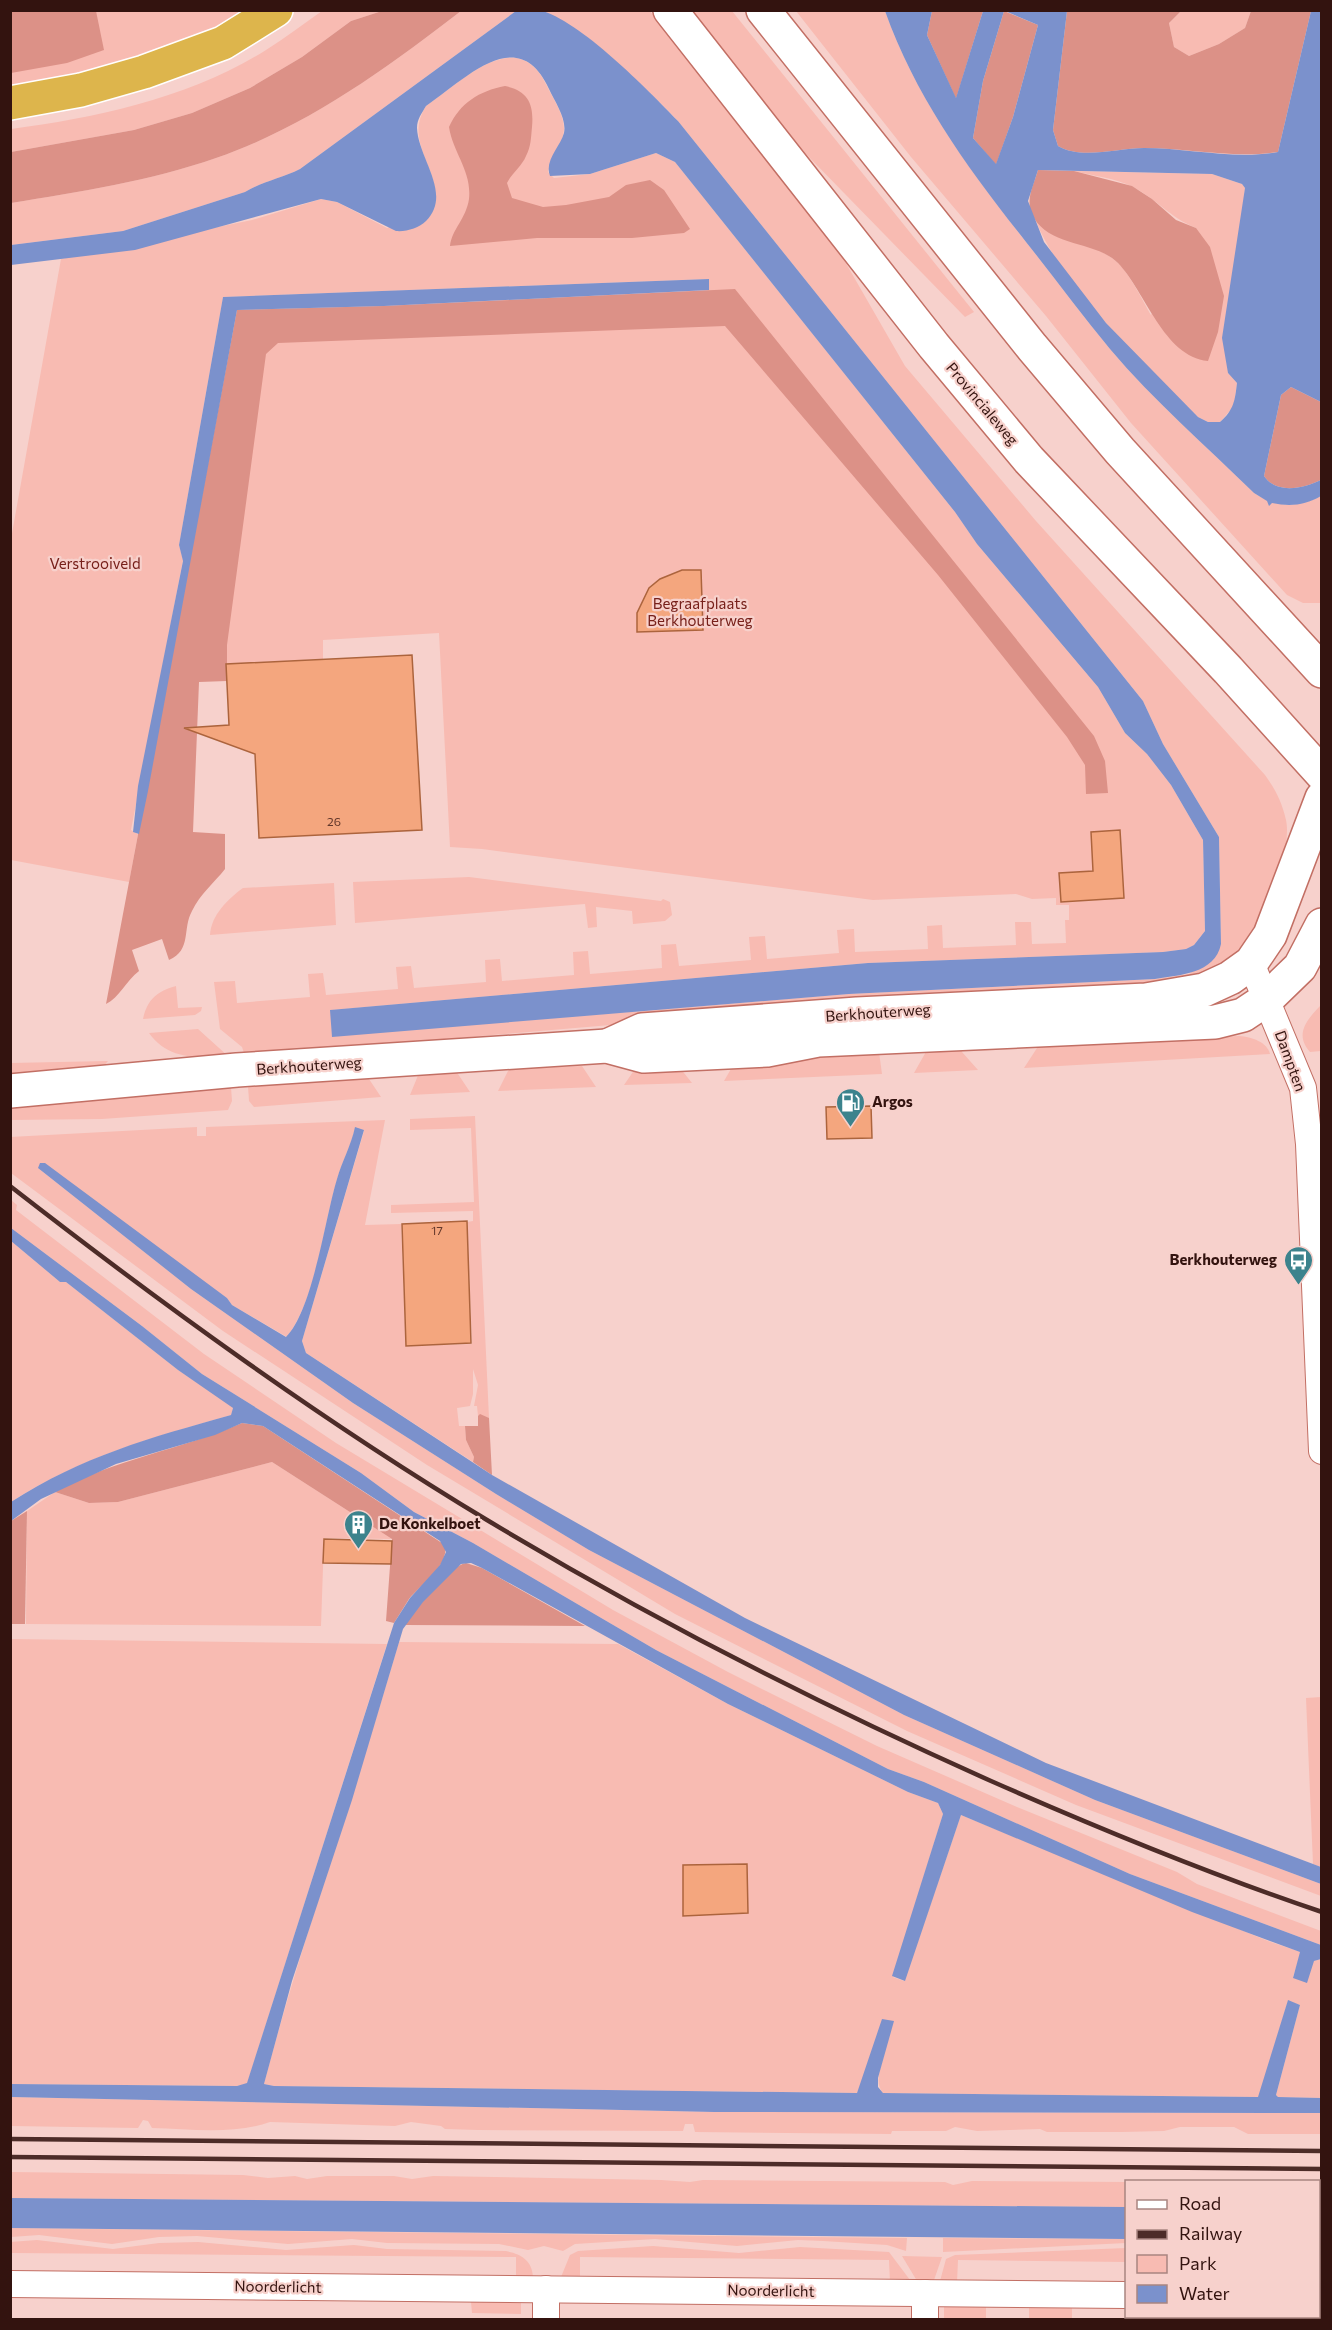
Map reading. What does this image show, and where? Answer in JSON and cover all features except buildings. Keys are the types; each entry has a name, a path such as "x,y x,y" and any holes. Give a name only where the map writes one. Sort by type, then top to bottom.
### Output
{"highway":[{"path":"10,103 81,90 144,72 223,43 276,10"}],"main road":[{"name":"Provincialeweg","path":"670,10 934,346 1029,459 1228,670 1322,774"},
{"path":"763,10 1119,451 1322,671"},
{"name":"Berkhouterweg","path":"607,1046 642,1030 857,1014 1178,996 1204,990 1230,978 1251,963 1270,934 1322,798"},
{"name":"Berkhouterweg","path":"10,1091 249,1070 607,1046 644,1056 767,1050 818,1040 1215,1022 1243,1015 1268,999 1311,962 1322,925"}],"street":[{"name":"Dampten","path":"1251,963 1268,999 1303,1088 1309,1144 1322,1451"},
{"name":"Noorderlicht","path":"10,2284 1125,2295"},
{"path":"546,2289 546,2319"},
{"path":"925,2293 925,2319"}],"green space":[{"name":"Begraafplaats Berkhouterweg","path":"539,10 650,11 836,246 905,366 1036,521 1265,775 1278,796 1286,820 1285,852 1265,915 1246,949 1232,962 1200,980 857,1004 245,1056 242,1047 220,1029 214,982 235,981 237,1003 310,997 308,974 323,973 326,995 398,989 396,967 411,966 414,988 486,982 485,960 500,959 502,981 574,975 573,952 588,951 590,974 662,968 661,945 676,944 679,966 751,960 749,937 765,936 767,959 839,953 837,930 854,929 855,952 928,949 927,926 942,925 943,948 1016,945 1015,922 1031,922 1032,944 1066,943 1065,920 1069,920 1069,905 1056,905 1056,898 1032,899 1016,894 873,900 482,849 450,847 439,633 323,640 323,659 226,664 227,645 178,629 237,310 384,306 709,290 708,279 223,297 179,545 183,560 131,830 138,834 129,882 11,860 11,539 61,259 252,220 321,199 337,202 387,228 434,209 436,195 434,182 419,133 420,120 426,106 472,72 489,63 505,58 521,59 535,68 547,86 562,118 563,134 548,172 554,178 590,174 656,153 675,162 955,512 977,544 1098,687 1125,733 1147,754 1171,785 1203,840 1205,931 1194,945 1186,949 1163,952 868,963 331,1010 332,1036 849,994 1155,979 1189,974 1221,944 1219,837 1163,744 1143,701 678,121 646,89 596,46"},
{"path":"11,11 247,11 213,32 154,60 11,92"},
{"path":"322,11 382,11 351,21 302,57 250,88 192,113 134,130 11,152 11,129 110,112 207,81 273,45"},
{"path":"461,11 516,11 300,169 245,192 123,231 11,245 11,203 140,179 191,166 249,145 282,130 344,95"},
{"path":"691,11 732,11 974,312 965,317 806,154"},
{"path":"796,11 885,11 912,74 946,132 1005,215 1127,368 1162,405 1254,493 1262,498 1287,505 1304,503 1321,496 1321,603 1303,603 1287,595 1131,423 1046,316 911,157"},
{"path":"1181,11 1251,11 1245,28 1219,44 1189,56 1174,47 1169,23"},
{"path":"1074,171 1212,174 1242,184 1245,188 1228,373 1237,383 1234,406 1220,422 1208,422 1198,417 1107,324 1065,273 1035,219 1054,233 1098,250 1118,263 1131,280 1151,315 1196,228 1178,219 1133,187 1112,179"},
{"path":"469,877 661,901 663,899 670,902 672,915 665,921 633,924 632,911 596,907 597,927 588,928 585,904 355,923 353,882"},
{"path":"334,883 336,925 210,935 217,914 226,902 243,888"},
{"path":"176,986 178,1008 202,1007 201,1011 195,1015 143,1019 154,997"},
{"path":"1321,1005 1321,1051 1310,1052 1305,1045 1303,1032 1308,1021"},
{"path":"198,1029 229,1057 195,1057 174,1053 157,1042 149,1033"},
{"path":"1239,1036 1258,1041 1266,1046 1270,1054 1024,1068 1039,1045"},
{"path":"962,1049 962,1052 978,1070 914,1073 927,1050"},
{"path":"879,1052 882,1074 724,1081 735,1062"},
{"path":"108,1061 103,1067 11,1077 10,1063"},
{"path":"582,1066 596,1087 498,1091 509,1069"},
{"path":"680,1068 692,1083 624,1085 635,1069"},
{"path":"456,1071 470,1092 410,1095 419,1073"},
{"path":"367,1076 381,1097 254,1107 249,1101 248,1086"},
{"path":"231,1087 232,1101 228,1110 102,1119 11,1120 11,1107"},
{"path":"475,1116 489,1418 478,1416 477,1406 474,1406 478,1385 473,1369 473,1394 470,1406 457,1408 459,1426 465,1426 466,1440 474,1457 473,1462 306,1353 302,1341 364,1131 355,1128 337,1180 306,1301 287,1337 232,1305 227,1298 38,1168 191,1289 353,1403 589,1550 904,1715 1095,1800 1321,1884 1321,1896 1076,1805 907,1731 675,1614 427,1465 223,1331 11,1173 10,1137 197,1127 197,1136 206,1136 206,1127 385,1120 365,1225 401,1224 406,1346 472,1344 467,1222 473,1221 473,1211 391,1213 391,1205 474,1202 471,1128 410,1130 410,1119"},
{"path":"11,1200 17,1205 16,1210 204,1354 336,1443 613,1610 728,1672 877,1746 1017,1807 1177,1872 1197,1884 1321,1931 1321,1945 1130,1874 924,1782 888,1769 656,1650 473,1543 414,1512 361,1473 202,1374 11,1228"},
{"path":"11,1241 60,1282 66,1282 178,1370 229,1404 233,1408 231,1415 117,1450 37,1486 11,1502"},
{"path":"272,1462 392,1539 324,1538 321,1626 26,1624 27,1511 55,1492 89,1503 118,1502"},
{"path":"11,1639 387,1644 247,2084 237,2086 11,2084"},
{"path":"399,1642 618,1644 728,1704 908,1792 938,1803 943,1814 893,1977 904,1981 961,1815 1268,1941 1301,1952 1293,1977 1314,1961 1321,1959 1321,2098 1278,2097 1276,2095 1300,2005 1288,2001 1259,2097 883,2093 879,2080 884,2055 865,2074 857,2093 274,2086 264,2084 279,2028"},
{"path":"1321,1697 1321,1867 1313,1864 1306,1698"},
{"path":"11,2097 714,2112 1322,2113 1321,2134 1248,2134 1234,2127 1180,2127 1164,2131 1122,2132 1047,2132 1040,2129 977,2131 955,2127 946,2131 892,2131 891,2134 695,2132 693,2124 685,2124 683,2131 478,2130 445,2129 441,2126 411,2122 395,2126 270,2122 242,2129 212,2130 152,2128 148,2121 143,2120 138,2128 11,2126"},
{"path":"11,2172 243,2175 268,2178 295,2176 307,2179 327,2176 394,2176 412,2179 433,2176 690,2182 703,2180 945,2182 953,2185 972,2181 1125,2182 1125,2207 11,2198"},
{"path":"11,2228 907,2238 906,2251 887,2245 823,2241 798,2240 737,2246 655,2239 575,2244 563,2251 544,2246 528,2250 499,2244 387,2243 352,2239 288,2244 197,2236 159,2237 112,2244 39,2235 11,2237"},
{"path":"943,2238 1125,2239 1125,2243 943,2252"},
{"path":"37,2240 113,2249 159,2243 198,2242 286,2250 354,2245 387,2249 506,2251 525,2259 533,2277 516,2279 516,2257 11,2253 10,2242"},
{"path":"653,2246 739,2253 800,2247 889,2252 910,2280 896,2280 890,2283 889,2260 580,2257 580,2279 561,2277 570,2255 578,2251"},
{"path":"1125,2248 1125,2262 958,2260 957,2283 940,2281 946,2259 955,2255"},
{"path":"902,2256 942,2257 934,2280 917,2281"},
{"path":"471,2302 521,2302 521,2314 472,2313"},
{"path":"944,2306 986,2306 986,2319 944,2319"},
{"path":"1029,2306 1072,2306 1072,2319 1029,2319"}],"shaded area":[{"path":"11,10 96,11 104,50 67,63 11,73"},
{"path":"382,11 461,11 344,95 282,130 249,145 191,166 140,179 11,203 11,152 134,130 192,113 250,88 302,57 351,21"},
{"path":"932,11 983,11 956,99 927,35"},
{"path":"1004,11 1038,25 1013,117 996,165 973,138 983,81"},
{"path":"1067,11 1181,11 1169,23 1174,47 1189,56 1219,44 1245,28 1251,11 1311,11 1278,152 1228,154 1144,148 1089,153 1067,150 1058,146 1053,130"},
{"path":"505,86 525,95 532,112 529,149 507,183 512,198 543,207 566,205 609,197 626,185 650,180 664,190 690,229 684,233 632,238 537,238 450,246 453,234 467,206 469,189 468,180 449,127 459,111 471,99"},
{"path":"1038,170 1074,171 1132,186 1152,199 1176,220 1196,228 1210,247 1224,296 1218,332 1208,361 1193,357 1167,336 1118,263 1098,251 1051,234 1042,227 1034,218 1030,206 1030,194"},
{"path":"735,289 1094,736 1105,761 1108,793 1086,794 1085,765 1067,737 938,575 725,326 278,343 266,354 227,645 227,681 199,682 193,832 225,834 225,869 195,905 189,918 181,951 169,960 162,939 132,950 139,971 115,998 106,1004 237,310 384,306"},
{"path":"1291,387 1321,402 1321,480 1299,487 1283,488 1269,482 1264,476 1281,395"},
{"path":"480,1414 489,1418 492,1475 473,1462 474,1457 466,1440 465,1426 478,1426"},
{"path":"242,1423 263,1426 445,1545 443,1561 439,1568 409,1599 394,1623 386,1621 392,1539 272,1462 118,1502 89,1503 55,1492 101,1471 195,1441"},
{"path":"27,1511 25,1624 11,1624 11,1521"},
{"path":"466,1563 482,1568 585,1626 405,1625 442,1580 450,1572"}],"water":[{"path":"539,10 556,16 574,27 613,58 678,121 1143,701 1163,744 1219,837 1221,944 1212,962 1185,974 1155,979 849,994 332,1037 330,1010 868,963 1163,952 1186,949 1194,945 1205,931 1203,840 1171,785 1147,754 1125,733 1098,687 977,544 955,512 675,162 656,153 590,174 550,176 549,165 564,133 564,122 549,89 536,69 522,60 507,58 491,62 474,71 426,106 417,128 432,176 436,199 433,210 426,221 416,228 396,231 337,202 321,199 135,250 11,265 11,245 123,231 245,192 300,169 516,11"},
{"path":"885,11 932,11 927,35 956,98 983,11 1004,11 983,81 973,138 996,164 1013,117 1038,25 1005,11 1067,11 1053,130 1058,146 1067,150 1089,153 1144,148 1245,155 1262,154 1278,152 1311,11 1321,11 1321,402 1291,387 1281,395 1264,476 1269,482 1283,488 1299,487 1321,480 1321,496 1298,504 1272,503 1269,506 1267,501 1254,493 1162,405 1127,368 1078,309 965,160 928,103","holes":["1038,170 1212,174 1242,184 1245,188 1222,338 1228,373 1237,383 1233,404 1220,422 1208,422 1198,417 1106,323 1044,242 1028,201"]},
{"path":"709,279 709,290 384,306 237,310 148,791 139,834 133,832 138,786 183,561 179,545 223,297"},
{"path":"355,1127 364,1130 302,1341 306,1353 492,1475 745,1618 1046,1763 1321,1867 1321,1884 1095,1800 904,1715 589,1550 353,1403 191,1289 38,1168 40,1163 45,1163 227,1298 232,1305 286,1337 304,1306 311,1285 332,1196"},
{"path":"11,1228 202,1374 361,1473 414,1512 473,1543 656,1650 888,1769 924,1782 1130,1874 1321,1945 1321,1959 1314,1961 1307,1983 1293,1978 1300,1952 1192,1912 961,1815 905,1981 892,1976 943,1814 938,1803 908,1792 728,1704 482,1568 471,1563 461,1564 423,1602 403,1629 352,1800 292,1981 264,2084 274,2086 857,2093 882,2019 894,2021 878,2078 878,2087 883,2093 1258,2097 1288,2000 1300,2005 1276,2095 1278,2097 1321,2098 1321,2113 714,2112 11,2097 11,2084 237,2086 247,2083 394,1623 410,1598 440,1565 446,1552 440,1541 263,1426 242,1423 215,1435 116,1464 41,1499 11,1521 11,1502 64,1472 117,1450 231,1415 233,1408 178,1370 66,1282 60,1282 11,1241"},
{"path":"11,2198 1125,2207 1125,2239 11,2228"}],"railway":[{"path":"10,1186 184,1318 303,1402 425,1482 610,1591 735,1658 926,1752 1155,1850 1322,1912"},
{"path":"10,2139 1322,2151"},
{"path":"10,2157 1322,2169"}],"place":[{"name":"Argos","path":"851,1128"},
{"name":"Berkhouterweg","path":"1298,1286"},
{"name":"De Konkelboet","path":"358,1550"}],"park label":[{"name":"Verstrooiveld","path":"95,564"}]}
